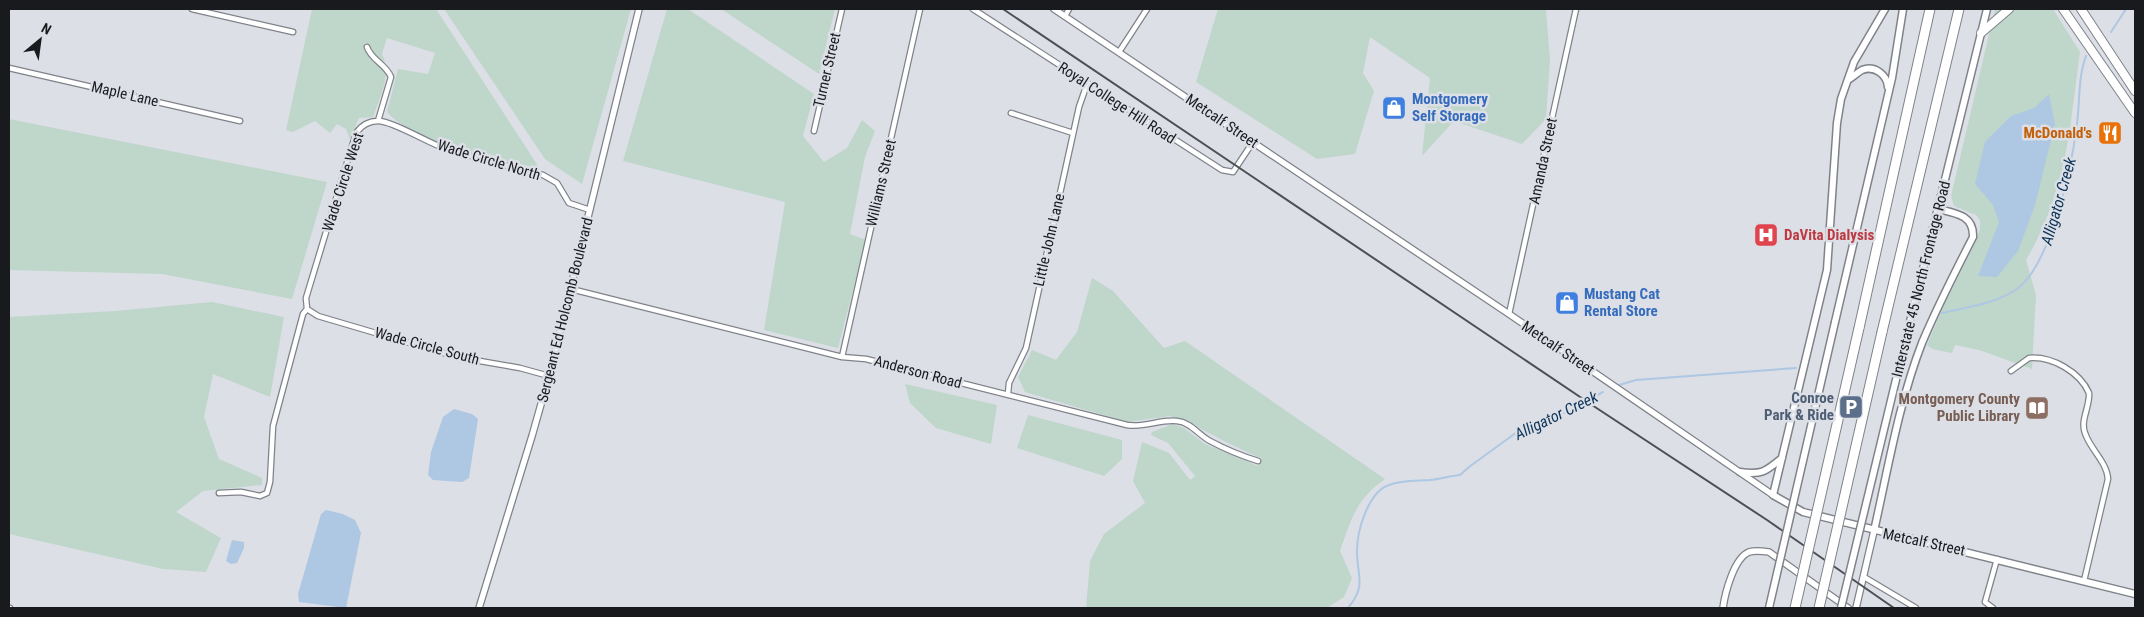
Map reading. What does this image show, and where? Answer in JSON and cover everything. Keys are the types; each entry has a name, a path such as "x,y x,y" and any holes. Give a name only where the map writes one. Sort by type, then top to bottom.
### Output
{"highway":[{"path":"1796,608 1930,9"},
{"path":"1819,608 1959,9"}],"main road":[{"path":"1774,495 1827,270 1837,123 1841,99 1854,62 1885,9"},
{"path":"1769,608 1889,92 1903,9"},
{"name":"Interstate 45 North Frontage Road","path":"1841,608 1987,9"},
{"path":"1981,33 2009,9"},
{"path":"2063,9 2131,102 2135,113"},
{"path":"2081,9 2135,91"},
{"path":"2087,9 2088,19"},
{"path":"1848,80 1863,70 1881,72 1888,79 1889,92"},
{"path":"1874,531 1901,413 1920,350 1955,271 1973,237 1973,231 1968,220 1963,216 1938,208"},
{"path":"1740,472 1757,474 1766,471 1782,457"},
{"name":"Metcalf Street","path":"1774,495 1802,512 2135,594"}],"street":[{"path":"192,9 293,32"},
{"name":"Sergeant Ed Holcomb Boulevard","path":"479,608 549,376 639,9"},
{"name":"Turner Street","path":"814,131 842,9"},
{"name":"Williams Street","path":"842,357 920,9"},
{"name":"Royal College Hill Road","path":"973,9 1222,170 1233,172 1253,142"},
{"name":"Metcalf Street","path":"1054,9 1509,314 1774,495"},
{"path":"1065,16 1069,9"},
{"path":"1119,52 1147,9"},
{"name":"Amanda Street","path":"1509,314 1576,9"},
{"name":"Wade Circle West","path":"219,493 241,492 260,496 267,493 270,482 273,426 303,314 307,309 306,298 356,133 362,126 378,121 391,77 386,68 371,56 367,47"},
{"name":"Maple Lane","path":"9,68 240,121"},
{"name":"Little John Lane","path":"1008,394 1009,383 1026,348 1079,107 1087,84"},
{"path":"1011,113 1073,133"},
{"name":"Wade Circle North","path":"378,121 387,122 438,146 543,175 556,183 569,203 590,210"},
{"name":"Anderson Road","path":"571,290 842,357 866,358 1127,425 1144,426 1166,421 1178,421 1187,424 1211,441 1258,461"},
{"name":"Wade Circle South","path":"307,309 318,316 457,357 520,368 549,376"},
{"path":"2011,371 2029,358 2048,360 2065,367 2085,386 2089,394 2084,432 2104,467 2108,479 2084,581"},
{"path":"1856,608 1874,531"},
{"path":"1722,608 1732,572 1742,557 1748,552 1757,551 1769,552 1848,608"},
{"path":"1993,608 1985,602 1985,596 1997,559"},
{"path":"1864,577 1916,608"}],"green space":[{"path":"312,9 436,9 540,169 458,148 416,132 399,123 387,112 398,69 428,74 435,53 387,38 382,54 386,70 384,86 379,102 373,117 359,118 350,139 346,129 337,124 330,133 315,121 293,132 286,130"},
{"path":"444,9 631,9 582,184 545,159"},
{"path":"667,9 688,9 814,94 803,136 824,162 847,148 862,120 875,131 865,157 850,234 866,240 838,348 764,330 785,202 623,161"},
{"path":"721,9 835,9 819,74"},
{"path":"1218,9 1546,9 1550,60 1546,119 1522,144 1454,121 1422,156 1430,78 1370,37 1363,73 1374,91 1355,154 1317,159 1196,82"},
{"path":"1995,9 2053,9 2080,52 2062,171 2043,226 2026,260 2036,295 2032,369 1979,350 1955,345 1952,353 1932,349 1927,345 1980,229 1980,220 1976,215 1954,206 1951,196"},
{"path":"9,119 327,182 292,299 162,274 9,270"},
{"path":"1092,278 1113,291 1164,348 1185,341 1385,479 1367,494 1361,502 1351,520 1340,551 1352,578 1344,597 1327,608 1086,608 1090,561 1104,534 1145,503 1133,481 1142,442 1169,453 1190,480 1195,476 1168,443 1151,435 1152,432 1173,424 1184,428 1205,444 1258,466 1262,459 1186,421 1170,416 1127,422 1025,392 1018,377 1032,350 1056,360 1077,332"},
{"path":"212,302 284,317 270,397 213,374 204,417 219,459 262,478 262,485 203,491 176,512 221,538 206,572 163,569 9,534 9,317 115,311"},
{"path":"905,384 997,405 991,444 936,428 910,403"},
{"path":"1028,415 1122,440 1122,459 1104,476 1017,448"}],"water":[{"path":"2049,94 2055,124 2035,205 2018,251 1997,277 1978,276 1999,222 1993,205 1975,184 1985,142 2011,116 2034,108"},
{"path":"454,409 472,414 478,419 469,478 462,482 433,480 428,475 431,452 443,417"},
{"path":"326,510 343,514 355,520 361,533 346,608 299,602 298,594 321,514"},
{"path":"232,540 244,542 244,548 237,563 231,564 226,561"}],"waterway":[{"name":"Alligator Creek","path":"2111,32 2126,9"},
{"name":"Alligator Creek","path":"1942,313 2000,298 2017,289 2029,276 2040,258 2050,237 2065,188 2077,124 2083,64 2086,56"},
{"name":"Alligator Creek","path":"1619,385 1636,380 1796,368"},
{"name":"Alligator Creek","path":"1348,608 1354,600 1360,581 1357,560 1359,533 1365,513 1375,495 1382,489 1399,482 1430,480 1460,475 1517,432 1572,409 1603,392"}],"railway":[{"path":"1003,9 1595,407 1767,520 1894,608"}],"place":[{"name":"Montgomery Self Storage","path":"1394,108"},
{"name":"McDonald's","path":"2110,133"},
{"name":"DaVita Dialysis","path":"1766,235"},
{"name":"Mustang Cat Rental Store","path":"1567,303"},
{"name":"Conroe Park & Ride","path":"1851,407"},
{"name":"Montgomery County Public Library","path":"2037,408"}]}
